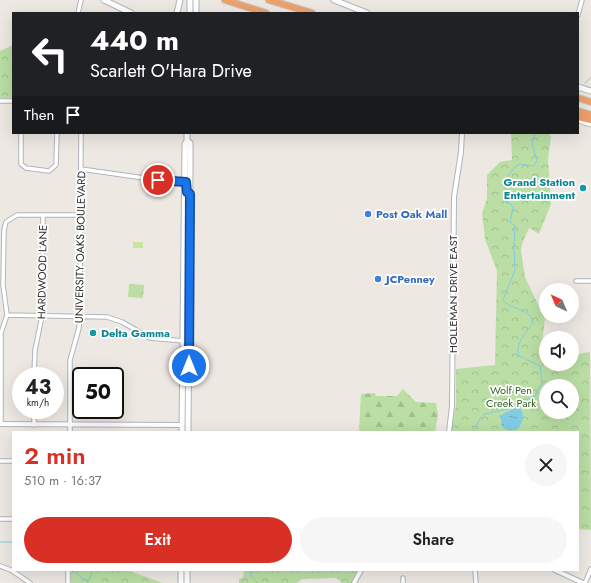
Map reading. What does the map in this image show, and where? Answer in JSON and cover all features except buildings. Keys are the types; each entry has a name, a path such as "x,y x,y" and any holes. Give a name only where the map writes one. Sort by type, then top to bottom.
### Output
{"highway":[{"path":"225,0 263,12"},
{"path":"270,0 309,12"},
{"path":"579,98 591,102"},
{"path":"579,111 591,115"},
{"path":"579,117 591,120"}],"main road":[{"path":"104,0 129,12"},
{"path":"177,12 180,0"},
{"path":"190,0 190,12"},
{"path":"196,0 196,12"},
{"path":"334,0 364,12"},
{"path":"579,87 591,91"},
{"path":"579,120 591,124"},
{"path":"185,431 188,414 189,358 185,182 185,144 187,141 187,134"},
{"path":"185,431 182,425 184,297 190,194 190,143 187,141"},
{"path":"185,182 187,182 187,192 190,194"},
{"path":"184,297 186,301 186,313 189,315"},
{"path":"184,341 186,342 186,354 189,358"},
{"path":"182,425 188,414"},
{"path":"181,571 181,583"},
{"path":"187,571 187,583"}],"street":[{"path":"78,12 81,0"},
{"path":"579,12 582,0"},
{"path":"0,101 12,101"},
{"path":"21,134 21,164 26,168 49,171 56,165 57,134"},
{"name":"UNIVERSITY OAKS BOULEVARD","path":"70,431 70,360 79,328 80,316 81,134"},
{"name":"HOLLEMAN DRIVE EAST","path":"449,431 452,406 454,197 461,152 462,134"},
{"path":"81,169 158,180 185,182"},
{"path":"80,215 17,215 11,218 5,225 3,285 6,315 1,333 0,424 182,425"},
{"name":"HARDWOOD LANE","path":"34,367 35,350 42,316 43,216"},
{"path":"576,281 591,281"},
{"path":"6,315 109,318 122,322 150,338 184,341"},
{"path":"34,419 34,425"},
{"path":"0,461 12,461"},
{"path":"0,519 12,519"},
{"path":"0,566 12,571"},
{"path":"557,571 584,583 591,569"},
{"path":"12,571 30,583"},
{"path":"68,571 68,583"},
{"path":"354,583 360,571"},
{"path":"476,571 476,583"}],"green space":[{"path":"12,45 12,98 0,98 0,51"},
{"name":"Wolf Pen Creek Park","path":"511,134 549,134 551,136 548,159 551,204 539,234 529,228 522,244 521,251 525,277 539,306 539,323 544,323 544,331 539,331 539,371 579,371 579,354 590,352 591,530 579,529 579,431 450,431 456,406 456,369 495,365 497,271 485,239 482,213 487,199 487,175 500,162 512,160"},
{"path":"133,242 143,242 143,248 133,248"},
{"path":"129,284 144,285 143,298 128,297"},
{"path":"403,389 416,402 436,403 438,415 435,431 359,431 361,394 375,393 376,396 397,396"},
{"path":"71,571 130,571 163,583 71,583"},
{"path":"244,571 358,571 352,583 342,583 336,578 302,579 297,583 239,583 239,579 243,578"}],"water":[{"path":"517,407 523,415 521,425 516,430 507,430 502,427 499,416"}],"waterway":[{"path":"585,83 591,77"},
{"path":"474,431 481,417 485,414 512,408 535,396 542,383 540,366 519,356 518,351 522,338 533,323 531,318 525,312 507,304 503,300 515,270 515,226 510,222 513,207 505,199 508,192 504,187 504,181 519,164 534,166 537,161 532,143 535,134"},
{"path":"0,542 12,542"},
{"path":"73,571 88,583"},
{"path":"88,582 93,571"},
{"path":"249,571 251,576 258,583"}],"place":[{"name":"Grand Station Entertainment","path":"583,188"},
{"name":"Post Oak Mall","path":"368,214"},
{"name":"JCPenney","path":"378,279"},
{"name":"Delta Gamma","path":"93,333"}],"route":[{"path":"158,180 187,182 187,192 190,194 189,366"}]}
